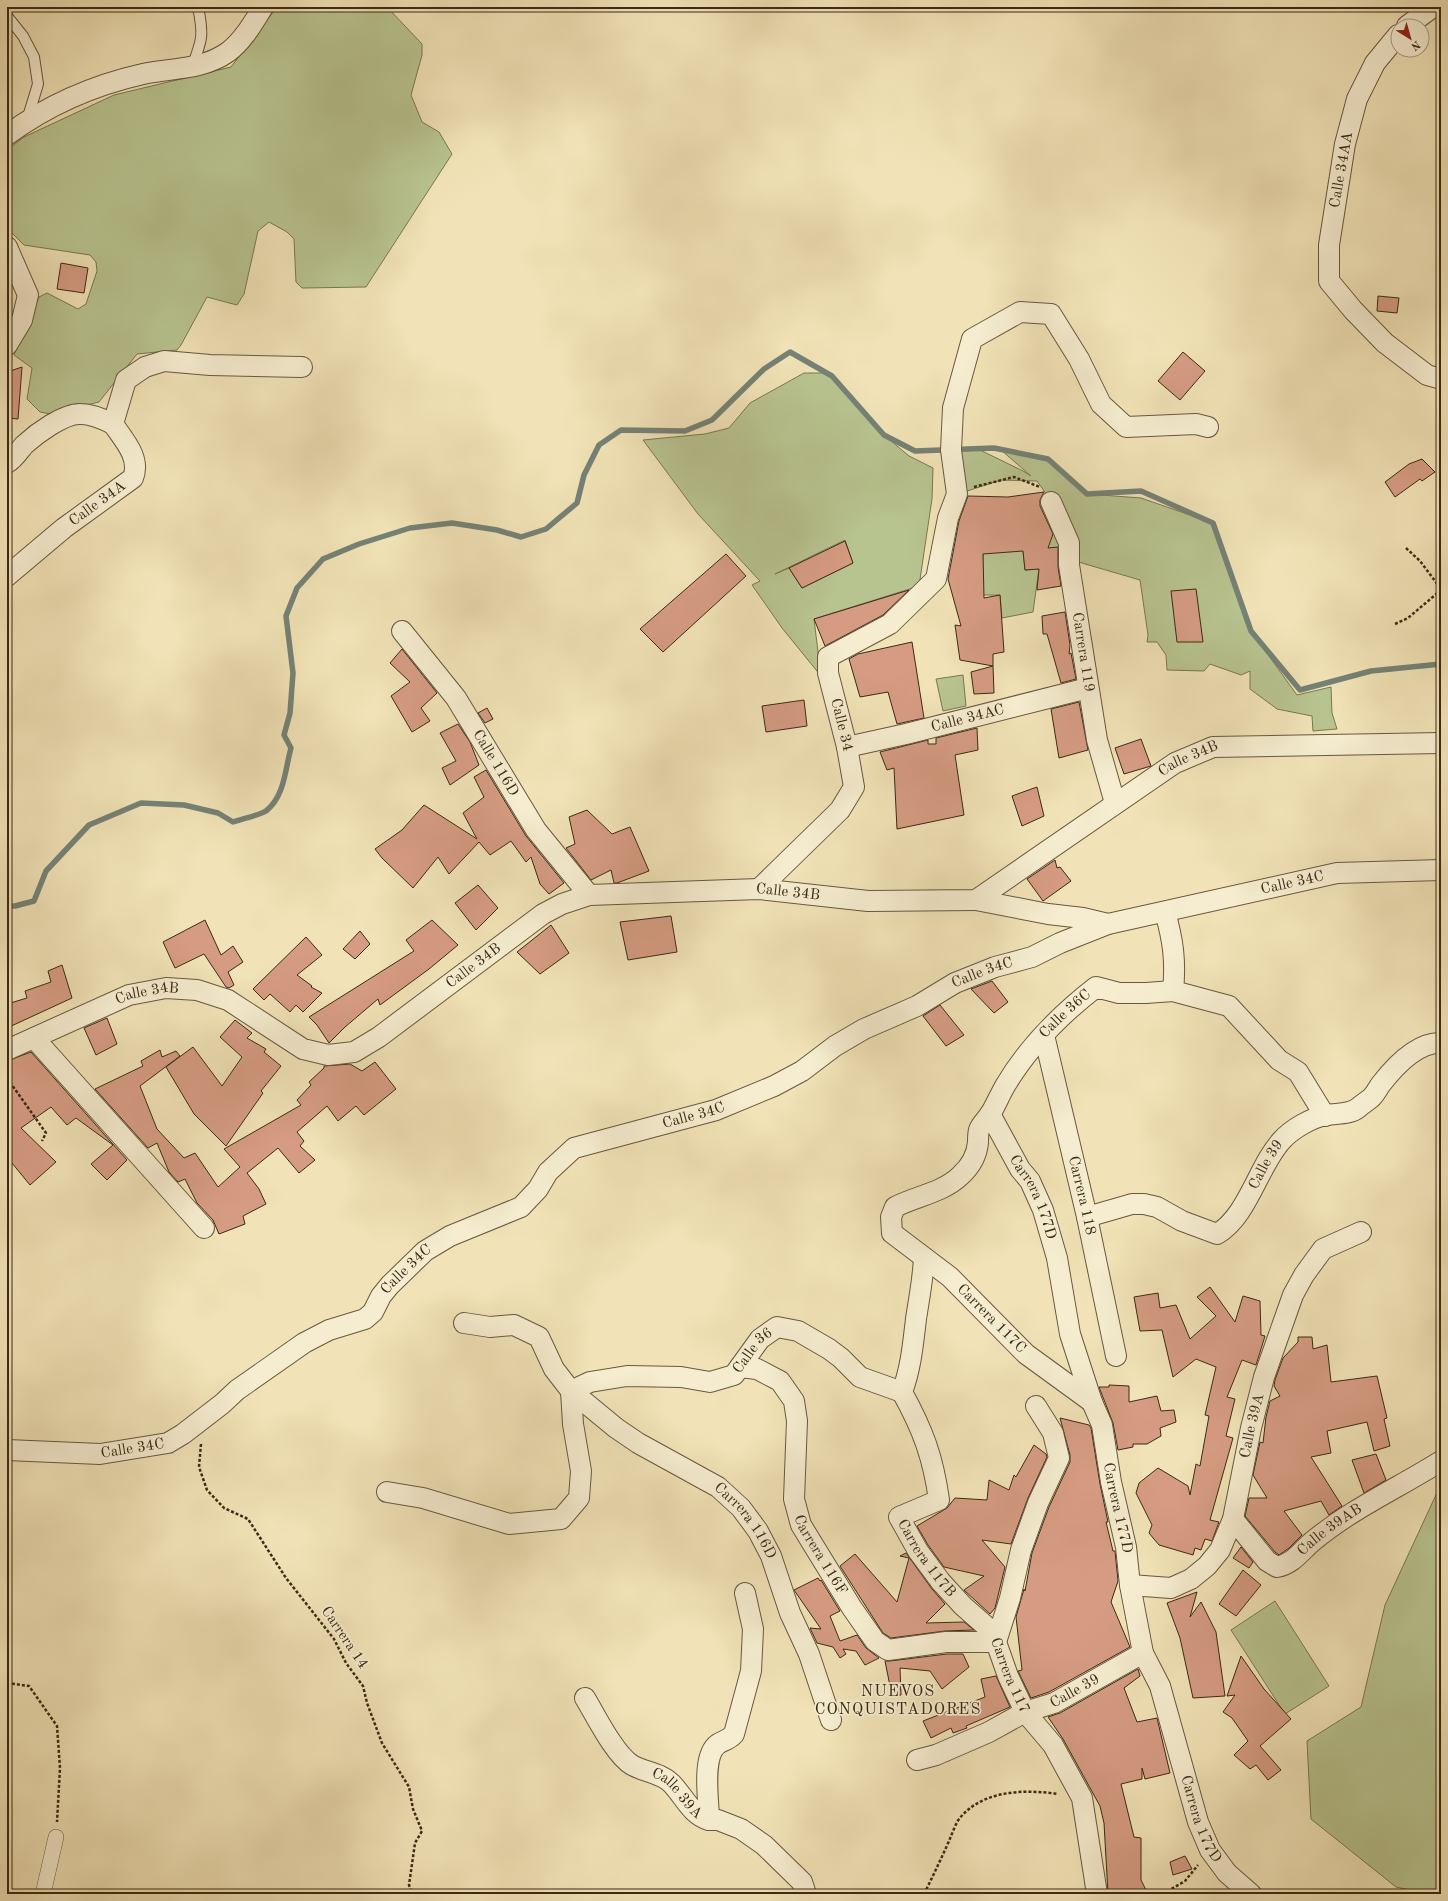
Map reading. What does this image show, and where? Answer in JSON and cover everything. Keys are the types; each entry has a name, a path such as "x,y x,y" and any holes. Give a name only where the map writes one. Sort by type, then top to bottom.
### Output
{"street":[{"path":"7,135 27,120 73,96 95,88 143,74 192,67 214,60 228,52 242,39 263,7"},
{"path":"1418,18 1433,7"},
{"name":"Calle 34AA","path":"1390,45 1375,63 1357,99 1345,144 1329,245 1329,281 1353,310 1385,343 1427,374 1441,380"},
{"path":"7,247 28,295 22,320 7,345"},
{"path":"957,497 951,450 953,408 972,339 1020,312 1051,314 1079,359 1101,404 1126,427 1196,424 1208,427"},
{"path":"7,463 26,444 51,424 67,417 80,414 97,417 113,424 126,380 145,366 164,361 210,365 302,367"},
{"name":"Calle 34A","path":"7,576 64,528 132,478 136,470 131,449 113,424"},
{"name":"Calle 34","path":"759,889 840,810 854,787 847,747 828,673 828,657 890,624 936,579 948,518 957,497"},
{"name":"Carrera 119","path":"1051,502 1069,543 1069,565 1097,740 1115,803"},
{"name":"Calle 116D","path":"402,631 456,698 536,830 589,895"},
{"name":"Calle 34AC","path":"847,747 906,734 1088,688"},
{"name":"Calle 34B","path":"976,900 1175,763 1213,748 1441,743"},
{"name":"Calle 34C","path":"7,1450 100,1454 133,1450 168,1443 199,1422 237,1390 304,1343 329,1330 365,1319 373,1312 381,1296 390,1285 424,1251 450,1236 521,1207 538,1189 548,1172 574,1148 723,1107 774,1086 796,1074 835,1046 864,1029 917,1006 955,983 995,967 1032,957 1060,943 1108,924 1337,873 1441,870"},
{"name":"Calle 34B","path":"7,1050 129,995 166,988 196,990 228,1000 303,1049 328,1055 354,1052 378,1037 543,914 562,904 589,895 759,889 868,901 976,900 1048,914 1083,918 1108,924"},
{"path":"1165,912 1173,937 1175,964 1173,991"},
{"name":"Calle 36C","path":"892,1233 891,1217 895,1207 907,1200 945,1188 960,1176 972,1163 978,1144 979,1130 1023,1058 1081,999 1096,988 1119,994 1173,991 1229,1006 1279,1060 1298,1072 1325,1116"},
{"name":"Carrera 118","path":"1044,1035 1087,1217 1116,1356"},
{"path":"34,1038 204,1228"},
{"name":"Calle 39","path":"1087,1217 1132,1204 1144,1204 1157,1207 1182,1221 1217,1234 1224,1229 1250,1196 1255,1182 1282,1140 1299,1127 1325,1116 1352,1112 1372,1097 1381,1084 1404,1059 1431,1043 1441,1043"},
{"name":"Carrera 177D","path":"990,1114 1020,1169 1030,1181 1043,1210 1057,1258 1070,1334 1092,1402 1102,1425 1111,1482 1126,1547 1130,1585 1143,1653 1160,1686 1198,1822 1210,1850 1227,1873 1251,1894"},
{"name":"Calle 39A","path":"1130,1585 1170,1588 1191,1579 1207,1566 1220,1550 1233,1519 1251,1428 1264,1377 1293,1295 1304,1275 1323,1250 1361,1232"},
{"name":"Carrera 117C","path":"892,1233 950,1277 1026,1354 1092,1402"},
{"path":"902,1392 908,1375 914,1346 916,1318 922,1290 924,1258"},
{"path":"387,1492 423,1498 509,1524 561,1519 579,1498 581,1471 573,1424 571,1391 554,1369 539,1337 514,1325 490,1327 464,1323"},
{"name":"Calle 36","path":"571,1391 590,1382 627,1376 680,1377 710,1382 734,1375 760,1339 777,1327 798,1331 829,1349 841,1358 860,1377 902,1392"},
{"name":"Carrera 116F","path":"740,1367 757,1369 780,1381 794,1401 797,1421 794,1500 801,1525 852,1608 875,1642 888,1650 946,1642 996,1642"},
{"name":"Carrera 116D","path":"571,1391 596,1413 638,1443 718,1487 741,1508 758,1531 771,1556 790,1613 809,1654 831,1720"},
{"name":"Carrera 117B","path":"902,1392 916,1417 927,1443 935,1471 939,1500 900,1517 918,1551 941,1582 963,1606 987,1627 996,1642"},
{"name":"Carrera 117","path":"1036,1406 1053,1433 1059,1458 1038,1503 1021,1550 1010,1598 996,1642 1008,1676 1025,1712 1053,1746 1082,1798 1097,1894"},
{"name":"Calle 39AB","path":"1233,1519 1267,1561 1277,1567 1287,1565 1312,1542 1341,1519 1412,1480 1441,1461"},
{"name":"Calle 39A","path":"585,1698 619,1754 632,1765 661,1776 670,1782 700,1818 709,1820 708,1761 718,1744 730,1739 734,1734 751,1671 752,1629 745,1593"},
{"name":"Calle 39","path":"917,1760 936,1755 989,1732 1025,1712 1054,1703 1143,1653"},
{"path":"709,1820 718,1820 741,1829 764,1845 802,1882 806,1894"},
{"path":"43,1894 56,1837"}],"lane":[{"path":"192,67 202,40 202,26 198,7"},
{"path":"7,16 23,36 34,56 38,84 27,120"}],"path":[{"path":"957,497 981,484 1014,477 1042,488 1051,502"},
{"path":"1395,624 1408,618 1441,589 1420,561 1406,548"},
{"path":"7,1078 46,1133 42,1141"},
{"name":"Carrera 14","path":"199,1422 201,1440 199,1468 207,1490 224,1508 248,1519 286,1578 334,1639 346,1663 363,1686 367,1703 382,1743 409,1786 414,1809 422,1831 415,1842 409,1885 412,1894"},
{"path":"7,1683 29,1686 57,1726 60,1768 56,1837"},
{"path":"924,1894 958,1820 971,1807 988,1798 1011,1793 1042,1792 1082,1798"},
{"path":"1164,1894 1185,1881 1210,1850"}],"green space":[{"path":"277,7 387,7 422,44 422,55 411,95 422,122 439,132 452,154 366,287 302,288 296,282 294,239 287,232 269,222 258,231 244,294 237,305 207,297 177,350 137,354 99,402 51,414 40,412 27,399 32,368 14,355 39,297 47,293 78,309 86,304 97,271 96,262 90,255 24,245 7,228 7,150 24,137 114,95 231,67"},
{"path":"804,373 827,373 884,435 909,456 933,468 932,499 919,586 814,619 821,676 782,628 752,585 760,581 698,514 643,440 705,434 729,428 750,403","holes":["845,540 853,563 802,588 789,568 775,574"]},
{"path":"952,450 980,450 1031,476 1001,450 1048,459 1087,494 1141,498 1213,523 1251,631 1297,695 1331,687 1332,713 1337,729 1313,731 1312,716 1277,709 1250,689 1250,671 1241,675 1210,664 1204,671 1167,670 1166,655 1157,642 1147,642 1148,635 1140,580 1075,561 1052,502 1037,481 1001,480 958,494"},
{"path":"1056,522 1063,547 1023,551 1025,570 1039,569 1033,612 1002,618 1000,595 982,595 983,554 995,536 1053,533"},
{"path":"963,675 966,706 943,711 936,679"},
{"path":"1441,1484 1441,1894 1428,1894 1396,1887 1311,1819 1307,1741 1361,1707 1385,1605"},
{"path":"1275,1601 1329,1686 1285,1714 1231,1630"}],"building":[{"path":"61,263 88,268 84,293 57,289"},
{"path":"1378,296 1399,298 1397,313 1377,311"},
{"path":"1183,352 1205,371 1180,400 1158,381"},
{"path":"22,367 18,419 7,418 7,372"},
{"path":"1422,459 1435,472 1422,481 1420,479 1395,497 1385,482 1409,464"},
{"path":"1044,492 1040,500 1040,506 1053,534 1048,548 1058,547 1058,567 1061,586 1037,590 1039,569 1025,570 1023,551 983,554 984,598 1000,595 1004,652 993,654 993,666 960,660 955,625 961,626 948,579 959,521 968,496 1008,497"},
{"path":"845,541 853,563 802,588 789,568"},
{"path":"726,554 746,576 663,652 640,629"},
{"path":"1196,589 1203,642 1177,642 1171,591"},
{"path":"909,590 883,615 825,646 814,619"},
{"path":"1065,612 1070,645 1069,654 1071,653 1076,679 1061,683 1047,634 1043,634 1042,616"},
{"path":"912,642 924,718 897,724 888,692 860,697 849,659 858,654"},
{"path":"402,649 437,693 421,708 430,721 412,732 391,696 410,682 390,663"},
{"path":"993,666 994,693 974,694 971,672"},
{"path":"804,700 807,726 766,732 762,706"},
{"path":"1079,702 1088,750 1059,758 1051,709"},
{"path":"487,708 493,719 485,723 478,713"},
{"path":"458,724 470,742 479,765 450,785 442,768 456,761 440,733"},
{"path":"977,728 978,750 955,755 964,815 897,829 894,768 887,770 880,752 928,740 928,744 936,744 936,738"},
{"path":"1141,739 1151,766 1124,774 1115,748"},
{"path":"486,770 526,836 564,883 549,894 540,884 531,857 526,862 511,841 490,855 479,842 449,874 438,857 413,888 382,858 375,849 402,830 424,805 477,839 463,813 484,797 474,777"},
{"path":"1037,787 1044,816 1022,826 1012,796"},
{"path":"587,810 612,834 630,827 649,871 617,883 614,883 611,870 591,880 566,848 575,844 569,817"},
{"path":"1055,860 1057,868 1060,867 1071,881 1043,901 1027,879"},
{"path":"478,885 498,908 476,930 455,903"},
{"path":"671,916 677,952 628,960 620,922"},
{"path":"205,920 221,955 233,946 243,962 228,972 234,985 229,988 226,987 204,954 175,968 163,942"},
{"path":"432,920 458,945 429,969 380,1005 378,999 345,1027 329,1043 317,1025 309,1017 414,951 406,940"},
{"path":"551,925 569,953 540,974 517,952"},
{"path":"360,931 370,944 355,959 343,949"},
{"path":"306,937 322,955 297,975 312,986 311,987 322,993 303,1012 296,1005 290,1012 270,994 264,1000 253,989"},
{"path":"62,965 72,998 7,1028 7,1004 27,998 25,991 51,982 48,971"},
{"path":"992,981 1008,1002 994,1013 971,989"},
{"path":"940,1005 964,1035 946,1046 923,1016"},
{"path":"107,1018 117,1044 96,1055 84,1028"},
{"path":"235,1020 252,1033 247,1038 266,1049 264,1052 281,1066 261,1091 263,1093 226,1146 194,1114 166,1067 193,1047 222,1086 242,1057 220,1037"},
{"path":"160,1050 162,1057 176,1051 180,1056 140,1086 157,1129 184,1158 195,1153 218,1187 240,1167 224,1149 301,1105 297,1100 311,1085 309,1082 324,1068 324,1066 350,1064 362,1071 375,1062 396,1089 364,1115 356,1106 338,1121 327,1106 297,1132 304,1141 300,1146 315,1160 299,1173 278,1148 247,1173 259,1189 266,1204 243,1216 245,1224 219,1234 213,1220 197,1203 185,1179 178,1182 169,1172 157,1143 148,1148 95,1089 143,1066 141,1061"},
{"path":"31,1052 127,1160 107,1180 91,1164 113,1145 76,1118 67,1125 51,1107 21,1128 56,1162 30,1185 7,1157 7,1061"},
{"path":"1210,1287 1235,1322 1243,1296 1260,1301 1261,1335 1265,1336 1256,1365 1242,1360 1227,1397 1235,1399 1226,1436 1233,1438 1210,1520 1219,1522 1212,1541 1205,1539 1201,1550 1195,1548 1193,1555 1159,1545 1149,1533 1152,1525 1136,1493 1139,1483 1158,1468 1188,1486 1190,1495 1196,1464 1200,1466 1209,1416 1205,1415 1216,1367 1196,1359 1173,1377 1162,1330 1140,1331 1134,1297 1158,1293 1160,1308 1176,1305 1190,1339 1216,1316 1197,1297"},
{"path":"1298,1337 1312,1337 1313,1349 1327,1345 1331,1382 1377,1376 1387,1418 1384,1419 1390,1446 1374,1451 1367,1422 1327,1431 1331,1453 1311,1457 1342,1506 1329,1515 1321,1501 1284,1511 1302,1535 1289,1548 1279,1555 1245,1516 1249,1498 1267,1498 1253,1475 1260,1442 1263,1443 1266,1417 1270,1401 1280,1396 1274,1386 1275,1380 1283,1358 1298,1342"},
{"path":"1109,1385 1129,1386 1129,1402 1157,1396 1161,1411 1174,1410 1176,1422 1160,1428 1161,1436 1147,1444 1133,1444 1133,1447 1118,1450 1113,1423 1099,1387 1109,1387"},
{"path":"1060,1418 1089,1425 1091,1428 1108,1522 1106,1522 1113,1551 1115,1551 1118,1581 1111,1602 1130,1647 1049,1692 1031,1698 1018,1671 1022,1670 1016,1617 1024,1589 1025,1591 1032,1553 1049,1507 1070,1462 1070,1455"},
{"path":"1034,1445 1046,1454 1047,1457 1028,1498 1011,1544 982,1540 1005,1567 995,1608 990,1614 964,1590 984,1576 944,1567 928,1545 917,1526 947,1508 955,1498 987,1500 989,1480 1009,1490 1014,1475 1016,1477"},
{"path":"1376,1454 1386,1480 1364,1493 1352,1460"},
{"path":"1241,1547 1253,1562 1249,1568 1233,1558"},
{"path":"906,1553 932,1589 945,1604 926,1623 964,1622 974,1630 945,1631 891,1638 883,1633 840,1566 855,1554 897,1602 909,1558 900,1556"},
{"path":"1243,1570 1261,1585 1236,1616 1219,1604"},
{"path":"818,1578 820,1581 821,1580 840,1611 830,1616 840,1641 857,1635 866,1648 879,1658 865,1665 856,1651 843,1649 846,1654 840,1658 833,1647 817,1643 810,1628 821,1629 794,1590"},
{"path":"1197,1592 1190,1617 1201,1602 1216,1632 1225,1696 1193,1698 1180,1638 1167,1603"},
{"path":"947,1654 963,1654 969,1667 942,1689 930,1671 900,1668 901,1695 892,1696 885,1661"},
{"path":"1241,1656 1264,1689 1291,1719 1260,1746 1281,1770 1268,1780 1256,1765 1250,1769 1234,1755 1248,1741 1232,1718 1223,1712 1235,1695 1227,1696"},
{"path":"1138,1669 1140,1676 1124,1688 1137,1722 1157,1718 1170,1773 1145,1779 1142,1768 1142,1779 1121,1784 1134,1837 1141,1838 1141,1880 1148,1894 1108,1894 1104,1823 1100,1806 1063,1739 1048,1717 1060,1713"},
{"path":"996,1676 1010,1707 966,1726 967,1728 953,1733 951,1728 931,1738 923,1721 985,1697 981,1679"},
{"path":"1185,1856 1192,1869 1173,1875 1170,1862"}],"waterway":[{"path":"7,906 15,906 34,901 46,871 89,825 141,803 184,805 218,813 233,822 266,811 272,805 281,790 291,748 284,735 290,713 293,673 286,616 297,588 323,559 359,544 410,528 452,523 497,530 521,537 546,529 577,503 584,475 599,445 621,430 685,431 712,420 764,369 790,352 832,376 884,435 915,451 994,448 1048,459 1087,494 1141,491 1213,523 1251,631 1300,690 1371,671 1441,664"}],"district":[{"name":"NUEVOS CONQUISTADORES","path":"898,1701"}]}
